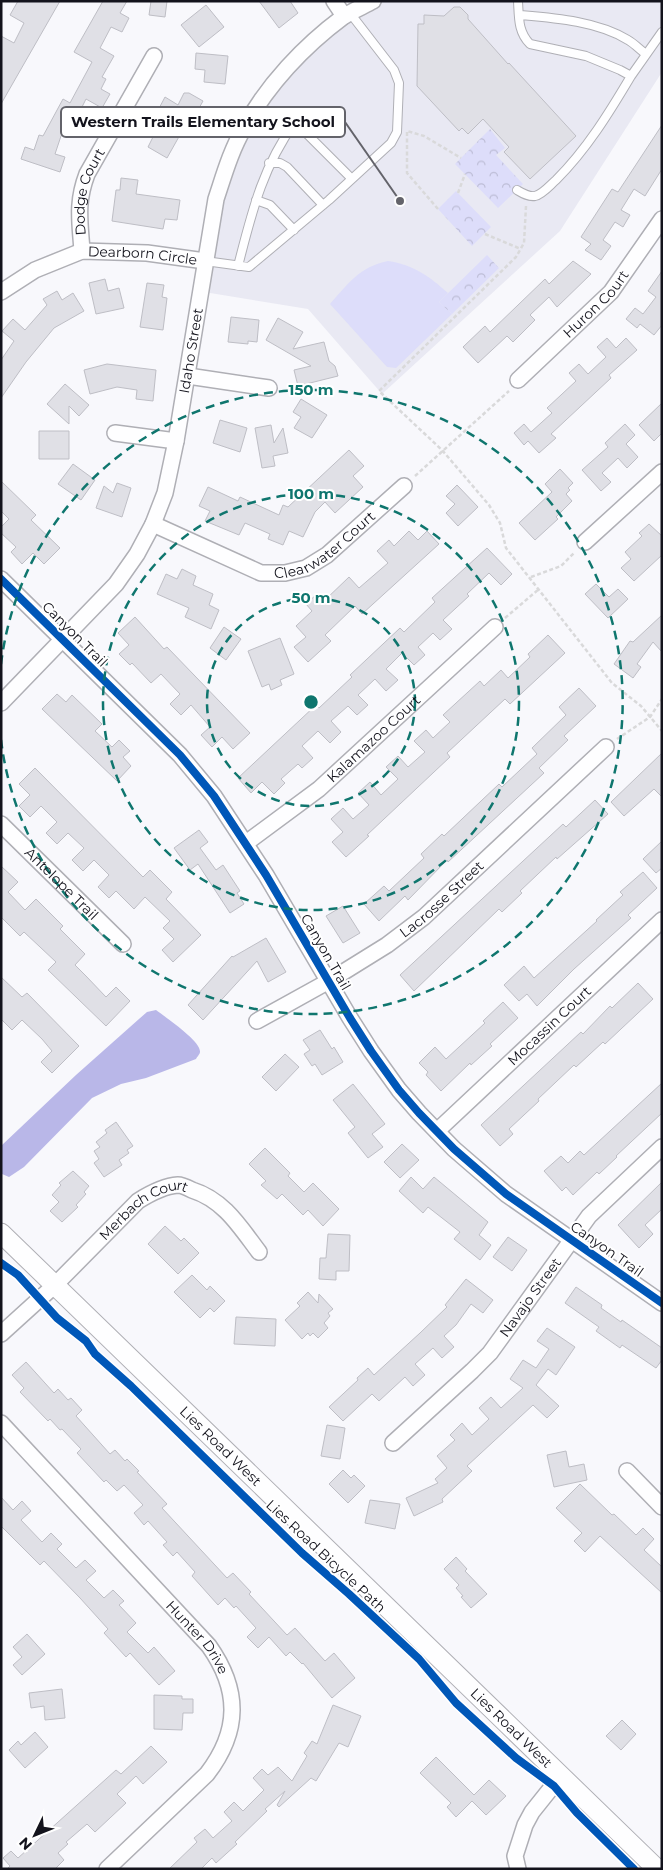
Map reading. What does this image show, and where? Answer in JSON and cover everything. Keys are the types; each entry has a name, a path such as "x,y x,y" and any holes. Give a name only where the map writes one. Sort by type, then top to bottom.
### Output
{"street":[{"path":"334,1 347,15"},
{"name":"Idaho Street","path":"1,703 116,584 153,524 165,493 176,442 216,199 227,166 244,128 263,98 282,74 306,49 347,15 374,1"},
{"name":"Dodge Court","path":"82,251 79,206 87,174 154,56"},
{"name":"Huron Court","path":"518,380 611,292 662,219"},
{"name":"Dearborn Circle","path":"1,292 35,270 82,251 147,253 205,261"},
{"path":"188,376 268,388"},
{"path":"115,432 176,442"},
{"path":"586,542 662,472"},
{"name":"Clearwater Court","path":"153,524 261,573 285,573 306,568 327,555 404,486"},
{"name":"Canyon Trail","path":"1,579 180,755 214,796 246,843 350,1018 384,1071 436,1131 498,1188 662,1303"},
{"name":"Kalamazoo Court","path":"246,843 319,789 495,627"},
{"name":"Lacrosse Street","path":"257,1022 387,945 424,917 606,747"},
{"name":"Antelope Trail","path":"1,824 122,944"},
{"name":"Mocassin Court","path":"436,1131 662,920"},
{"name":"Navajo Street","path":"394,1443 490,1353 571,1239 596,1208 662,1147"},
{"name":"Merbach Court","path":"1,1334 55,1285 138,1201 150,1193 178,1185 213,1198 232,1216 259,1252"},
{"name":"Lies Road West","path":"1,1233 657,1869"},
{"name":"Hunter Drive","path":"1,1423 210,1646 221,1662 228,1679 233,1708 228,1736 218,1760 208,1774 107,1869"},
{"path":"627,1471 662,1506"},
{"path":"518,1869 515,1856 525,1825 532,1812 560,1777"}],"lane":[{"path":"518,1 521,32 530,44 586,56 631,76"},
{"path":"205,261 248,267 323,205 391,143 397,132 399,83 394,70 347,15"},
{"path":"518,15 582,24 607,30 628,40 646,54"},
{"path":"517,190 526,195 534,196 542,192 575,161 662,32"},
{"path":"238,266 256,200 270,163 295,122 352,179"},
{"path":"270,163 280,163 287,167 323,205"},
{"path":"256,200 270,205 294,230"}],"path":[{"path":"438,209 407,174 408,130 424,136 461,158"},
{"path":"458,193 465,174"},
{"path":"526,195 524,243 516,256 379,391 443,451 489,505 500,523 506,548 612,683 641,706 662,731"},
{"path":"484,234 521,249"},
{"path":"404,486 503,398 518,380"},
{"path":"530,577 561,566 586,542"},
{"path":"495,627 539,588"},
{"path":"606,747 650,717 662,700"}],"shaded area":[{"path":"384,1 662,1 662,72 560,231 382,394 308,309 204,292 214,225 247,133 292,70 345,21"}],"green space":[{"path":"490,129 505,148 496,155 523,184 498,208 455,164"},
{"path":"456,191 491,227 472,246 438,209"},
{"path":"487,255 499,268 452,314 439,302"},
{"path":"388,261 406,265 428,276 448,293 439,302 452,314 396,368 387,367 330,304 355,277 369,267"}],"water":[{"path":"156,1010 195,1042 200,1052 196,1059 146,1078 121,1084 92,1098 24,1167 9,1177 2,1174 1,1146 139,1019 147,1012"}],"building":[{"path":"18,1 60,1 1,104 1,36 14,43 24,23 10,15"},
{"path":"103,1 127,1 120,13 129,18 122,32 111,27 100,48 114,56 102,77 106,79 101,89 110,94 102,108 86,99 76,119 85,124 78,136 63,130 55,154 65,157 60,172 21,159 25,147 34,150 39,135 43,136 63,99 70,103 92,62 74,52"},
{"path":"151,1 167,1 165,17 149,15"},
{"path":"259,1 290,1 298,13 279,28"},
{"path":"206,5 224,27 199,47 181,25"},
{"path":"454,7 460,7 468,15 468,19 508,64 576,136 530,179 504,152 509,147 483,119 468,134 462,128 459,131 417,86 418,24 424,24 424,15 444,16"},
{"path":"196,53 228,56 225,84 204,82 205,70 195,69"},
{"path":"184,93 189,93 203,101 188,128 185,126 167,158 148,147 153,137 146,133 165,97 178,105"},
{"path":"662,125 662,169 645,196 634,189 621,210 630,215 623,227 615,222 603,240 611,246 601,260 585,250 591,244 581,237 612,189 618,192"},
{"path":"121,178 138,180 136,194 180,200 177,220 165,219 163,229 112,221 116,190 120,190"},
{"path":"573,261 591,274 557,307 549,297 530,315 535,320 513,342 507,336 478,363 463,347 485,326 490,332 545,279 549,284"},
{"path":"662,271 662,325 654,335 640,324 637,328 626,319 635,308 643,314 656,297 648,291"},
{"path":"105,279 108,291 119,288 124,308 96,314 89,283"},
{"path":"147,283 164,285 162,297 167,298 163,330 140,327"},
{"path":"57,291 62,300 73,293 84,311 54,328 26,362 1,398 1,360 14,341 2,331 13,319 25,330 47,305 43,299"},
{"path":"231,317 259,320 257,342 248,341 248,344 228,342"},
{"path":"278,318 303,332 293,349 324,342 329,361 335,366 338,376 298,386 294,370 311,366 266,340"},
{"path":"607,338 616,348 626,338 637,350 609,375 611,378 551,434 556,438 539,453 528,441 524,445 514,433 524,424 531,432 552,413 547,408 576,381 569,373 579,364 588,374 606,357 597,347"},
{"path":"107,364 156,370 153,401 136,399 137,390 117,387 90,394 84,370"},
{"path":"65,384 89,405 79,416 69,406 69,424 47,404"},
{"path":"301,399 327,415 312,438 294,428 301,417 293,412"},
{"path":"662,403 662,433 654,441 639,425"},
{"path":"220,420 247,428 240,452 213,443"},
{"path":"625,424 635,435 626,444 638,457 627,468 618,458 602,473 611,482 601,491 582,470 608,447 605,443"},
{"path":"271,425 274,443 283,428 288,453 273,456 275,466 262,468 255,428"},
{"path":"39,431 69,431 69,459 39,459"},
{"path":"349,450 364,466 353,476 363,487 335,513 325,502 315,512 303,537 289,531 283,545 268,539 270,534 245,523 239,535 205,521 210,511 199,506 208,487 238,501 240,497 279,515 283,505 288,507"},
{"path":"73,464 95,480 81,500 58,484"},
{"path":"560,469 573,483 568,488 570,490 566,494 572,501 556,517 558,519 535,540 519,523 552,492 545,484"},
{"path":"1,481 36,515 31,520 60,548 44,564 33,553 22,564 11,552 16,547 1,533 1,527 9,519 1,511"},
{"path":"117,483 131,488 122,517 96,508 104,486 113,493"},
{"path":"457,485 478,507 458,526 446,513 455,504 446,496"},
{"path":"649,524 662,536 662,555 634,581 621,568 631,559 625,552 642,536 639,533"},
{"path":"409,531 418,540 427,531 439,544 362,614 355,606 325,635 331,641 308,662 294,647 306,637 296,626 312,611 306,604 317,594 324,601 349,577 359,588 388,563 377,551 389,540 394,546"},
{"path":"487,548 512,574 501,585 489,573 467,594 469,596 443,620 452,629 440,640 433,633 418,647 425,655 414,665 402,653 386,669 398,680 386,691 375,679 358,695 368,705 357,715 348,706 331,721 341,732 330,743 318,731 302,746 313,758 302,768 298,764 281,779 285,783 274,794 262,782 251,793 238,778 316,705 319,708 352,677 350,675 400,628 404,632 435,602 432,598"},
{"path":"182,569 196,576 193,585 213,594 209,605 219,610 211,629 185,617 189,608 157,594 166,574 177,579"},
{"path":"596,584 609,597 618,589 628,599 608,618 585,594"},
{"path":"662,615 662,652 653,642 637,664 641,667 633,678 614,664 630,641 633,642"},
{"path":"135,617 164,649 167,647 250,733 233,749 222,737 212,747 201,735 210,727 191,705 181,715 170,704 180,694 161,674 151,683 132,663 130,665 119,654 129,645 118,633"},
{"path":"224,627 241,639 226,660 210,648"},
{"path":"548,635 565,653 510,704 505,699 447,753 450,757 346,857 332,842 343,832 331,819 343,808 353,819 369,805 358,793 370,782 381,795 398,779 386,767 398,756 408,767 425,752 414,741 426,730 433,738 450,722 443,715 480,681 484,686 501,670 508,678 530,657 528,654"},
{"path":"280,638 294,674 280,680 282,685 271,690 269,684 262,687 248,651"},
{"path":"579,688 596,706 564,736 568,740 539,768 544,773 448,862 447,860 408,900 405,896 379,921 364,904 384,886 389,891 424,858 421,854 442,834 444,836 499,784 502,787 537,754 532,748 566,715 559,707"},
{"path":"57,694 66,702 72,695 102,724 95,731 112,747 119,740 130,751 123,757 131,766 117,781 42,709"},
{"path":"662,753 662,797 654,789 624,816 611,802"},
{"path":"35,768 143,877 150,870 172,892 166,899 201,935 173,962 162,950 174,939 163,928 170,921 145,897 134,909 116,891 109,898 98,887 109,875 94,860 83,871 72,860 84,848 68,833 57,844 46,833 57,822 41,806 30,817 19,806 30,795 19,784"},
{"path":"595,800 608,814 557,859 556,857 520,891 522,893 502,912 499,909 414,991 400,975 563,824 566,827"},
{"path":"199,830 208,842 200,848 216,870 223,865 240,891 237,893 244,904 230,913 198,864 190,870 174,848"},
{"path":"662,841 662,868 656,873 643,859"},
{"path":"1,866 18,882 8,892 25,910 36,899 63,926 60,929 85,954 75,965 106,997 116,987 130,1001 106,1026 48,970 56,962 24,932 20,936 1,917"},
{"path":"643,872 657,888 628,915 631,918 574,969 537,1006 527,994 519,1001 504,985 524,966 534,978 597,921 623,895 620,892"},
{"path":"343,906 360,933 343,943 326,916"},
{"path":"266,938 286,972 268,982 257,961 203,1020 188,1005 232,956"},
{"path":"1,977 22,997 27,993 79,1046 52,1073 41,1062 52,1051 42,1039 22,1020 12,1030 1,1019"},
{"path":"638,983 653,999 605,1044 603,1042 576,1067 574,1065 538,1099 539,1101 509,1129 513,1134 500,1146 481,1125 581,1032 583,1034 610,1006 612,1008"},
{"path":"503,1002 518,1018 490,1044 492,1046 471,1065 470,1063 441,1091 426,1075 428,1072 419,1063 435,1047 446,1059 485,1023 483,1021"},
{"path":"320,1030 343,1062 322,1075 315,1064 312,1066 304,1054 310,1050 303,1040"},
{"path":"285,1054 299,1067 276,1091 262,1077"},
{"path":"662,1083 662,1113 599,1174 597,1172 573,1195 566,1187 562,1191 544,1171 561,1156 568,1163 580,1151 584,1155"},
{"path":"353,1084 385,1124 372,1134 383,1147 368,1158 348,1133 355,1127 333,1100"},
{"path":"116,1122 133,1146 127,1150 129,1153 119,1160 122,1165 104,1177 94,1163 99,1159 94,1151 100,1147 96,1142 107,1133 105,1130"},
{"path":"402,1144 419,1160 400,1178 384,1162"},
{"path":"265,1148 290,1173 288,1176 304,1192 313,1183 339,1209 323,1226 308,1210 303,1215 282,1194 277,1199 261,1185 266,1181 249,1164"},
{"path":"73,1171 89,1186 84,1192 86,1194 76,1205 78,1207 62,1222 50,1211 59,1202 52,1195 61,1185 59,1183"},
{"path":"411,1177 423,1189 434,1177 488,1222 479,1235 491,1245 480,1260 454,1239 460,1232 428,1207 423,1213 399,1191"},
{"path":"662,1182 662,1209 645,1225 653,1234 639,1248 618,1225"},
{"path":"165,1226 181,1241 184,1238 199,1253 178,1274 148,1244"},
{"path":"328,1234 350,1235 349,1271 336,1271 336,1280 319,1279 320,1258 326,1258"},
{"path":"508,1237 527,1250 512,1271 493,1257"},
{"path":"192,1275 207,1290 210,1286 225,1301 214,1312 210,1308 200,1318 174,1292"},
{"path":"466,1279 493,1300 483,1313 471,1304 456,1325 444,1336 454,1347 442,1358 433,1348 415,1364 425,1375 413,1386 405,1377 379,1401 372,1394 343,1421 329,1407 368,1368 374,1375 420,1333 447,1307 445,1305"},
{"path":"576,1287 602,1305 601,1308 662,1348 662,1360 656,1368 622,1345 620,1348 596,1331 599,1327 565,1303"},
{"path":"308,1292 318,1303 319,1294 333,1309 328,1313 330,1316 324,1323 328,1328 318,1338 313,1333 310,1336 308,1333 302,1339 285,1320 300,1306 297,1303"},
{"path":"236,1317 276,1319 275,1346 234,1344"},
{"path":"547,1328 575,1347 556,1375 548,1369 536,1385 559,1406 547,1418 533,1405 467,1466 472,1471 442,1499 443,1502 414,1516 406,1498 438,1483 435,1479 447,1468 437,1456 455,1440 450,1435 462,1423 472,1435 489,1419 479,1408 491,1397 501,1408 523,1388 510,1379 523,1360 536,1368 549,1349 537,1341"},
{"path":"26,1362 54,1393 58,1389 68,1400 71,1398 82,1410 76,1416 110,1454 115,1450 125,1461 127,1459 139,1471 137,1472 167,1504 162,1508 227,1578 233,1573 251,1592 249,1594 287,1635 295,1628 325,1661 334,1653 355,1678 332,1698 303,1663 290,1652 286,1656 269,1637 258,1648 247,1637 256,1628 236,1606 234,1608 225,1598 218,1605 192,1576 195,1572 177,1552 173,1556 163,1545 167,1542 148,1521 144,1525 134,1513 143,1505 124,1485 117,1491 106,1480 104,1482 77,1453 81,1449 62,1429 60,1430 50,1419 48,1421 20,1392 24,1388 12,1375"},
{"path":"327,1425 345,1428 340,1459 321,1456"},
{"path":"566,1451 569,1467 584,1464 587,1480 554,1487 547,1455"},
{"path":"343,1470 351,1478 354,1475 365,1486 348,1503 329,1484"},
{"path":"580,1484 636,1535 643,1528 654,1539 644,1550 662,1567 662,1593 600,1536 585,1552 574,1541 582,1533 556,1508"},
{"path":"1,1497 13,1510 22,1501 31,1511 21,1520 42,1542 51,1533 62,1544 57,1549 76,1568 85,1560 96,1571 86,1580 104,1598 113,1590 124,1601 119,1605 136,1623 127,1632 148,1653 154,1647 175,1671 159,1685 130,1653 126,1657 104,1633 108,1629 80,1598 44,1561 40,1565 1,1526"},
{"path":"370,1500 400,1504 395,1529 365,1523"},
{"path":"456,1557 467,1569 465,1571 487,1594 471,1608 456,1588 459,1585 444,1569"},
{"path":"27,1634 45,1654 22,1675 13,1665 22,1657 13,1647"},
{"path":"62,1689 65,1718 45,1720 44,1706 31,1708 29,1693"},
{"path":"154,1695 182,1696 182,1699 193,1699 193,1713 183,1713 182,1730 154,1729"},
{"path":"333,1705 361,1716 348,1747 339,1743 316,1781 311,1778 279,1807 277,1805 285,1791 265,1809 267,1811 235,1842 237,1844 216,1863 212,1858 201,1869 169,1869 197,1842 194,1838 205,1829 213,1838 232,1821 224,1812 234,1802 243,1811 264,1790 253,1778 262,1769 268,1775 278,1767 292,1781 307,1756 304,1753 312,1741 317,1744"},
{"path":"622,1720 636,1734 621,1750 606,1736"},
{"path":"35,1732 48,1747 25,1768 9,1750 18,1741 21,1745"},
{"path":"151,1746 167,1762 143,1784 136,1776 117,1794 126,1803 95,1832 87,1824 66,1842 68,1844 58,1853 64,1860 55,1869 7,1869 10,1866 3,1858 11,1851 18,1858 116,1770 121,1774"},
{"path":"436,1757 474,1795 489,1780 506,1796 486,1815 472,1801 456,1817 447,1807 451,1803 420,1773"}],"cycle path":[{"path":"1,579 180,755 214,796 266,875 371,1051 399,1090 419,1113 454,1149 506,1194 662,1303"},
{"name":"Lies Road Bicycle Path","path":"1,1263 18,1275 57,1318 86,1341 95,1354 131,1386 302,1553 419,1659 456,1703 516,1758 554,1786 577,1813 634,1869"}],"place":[{"name":"Western Trails Elementary School","path":"400,201"}]}
